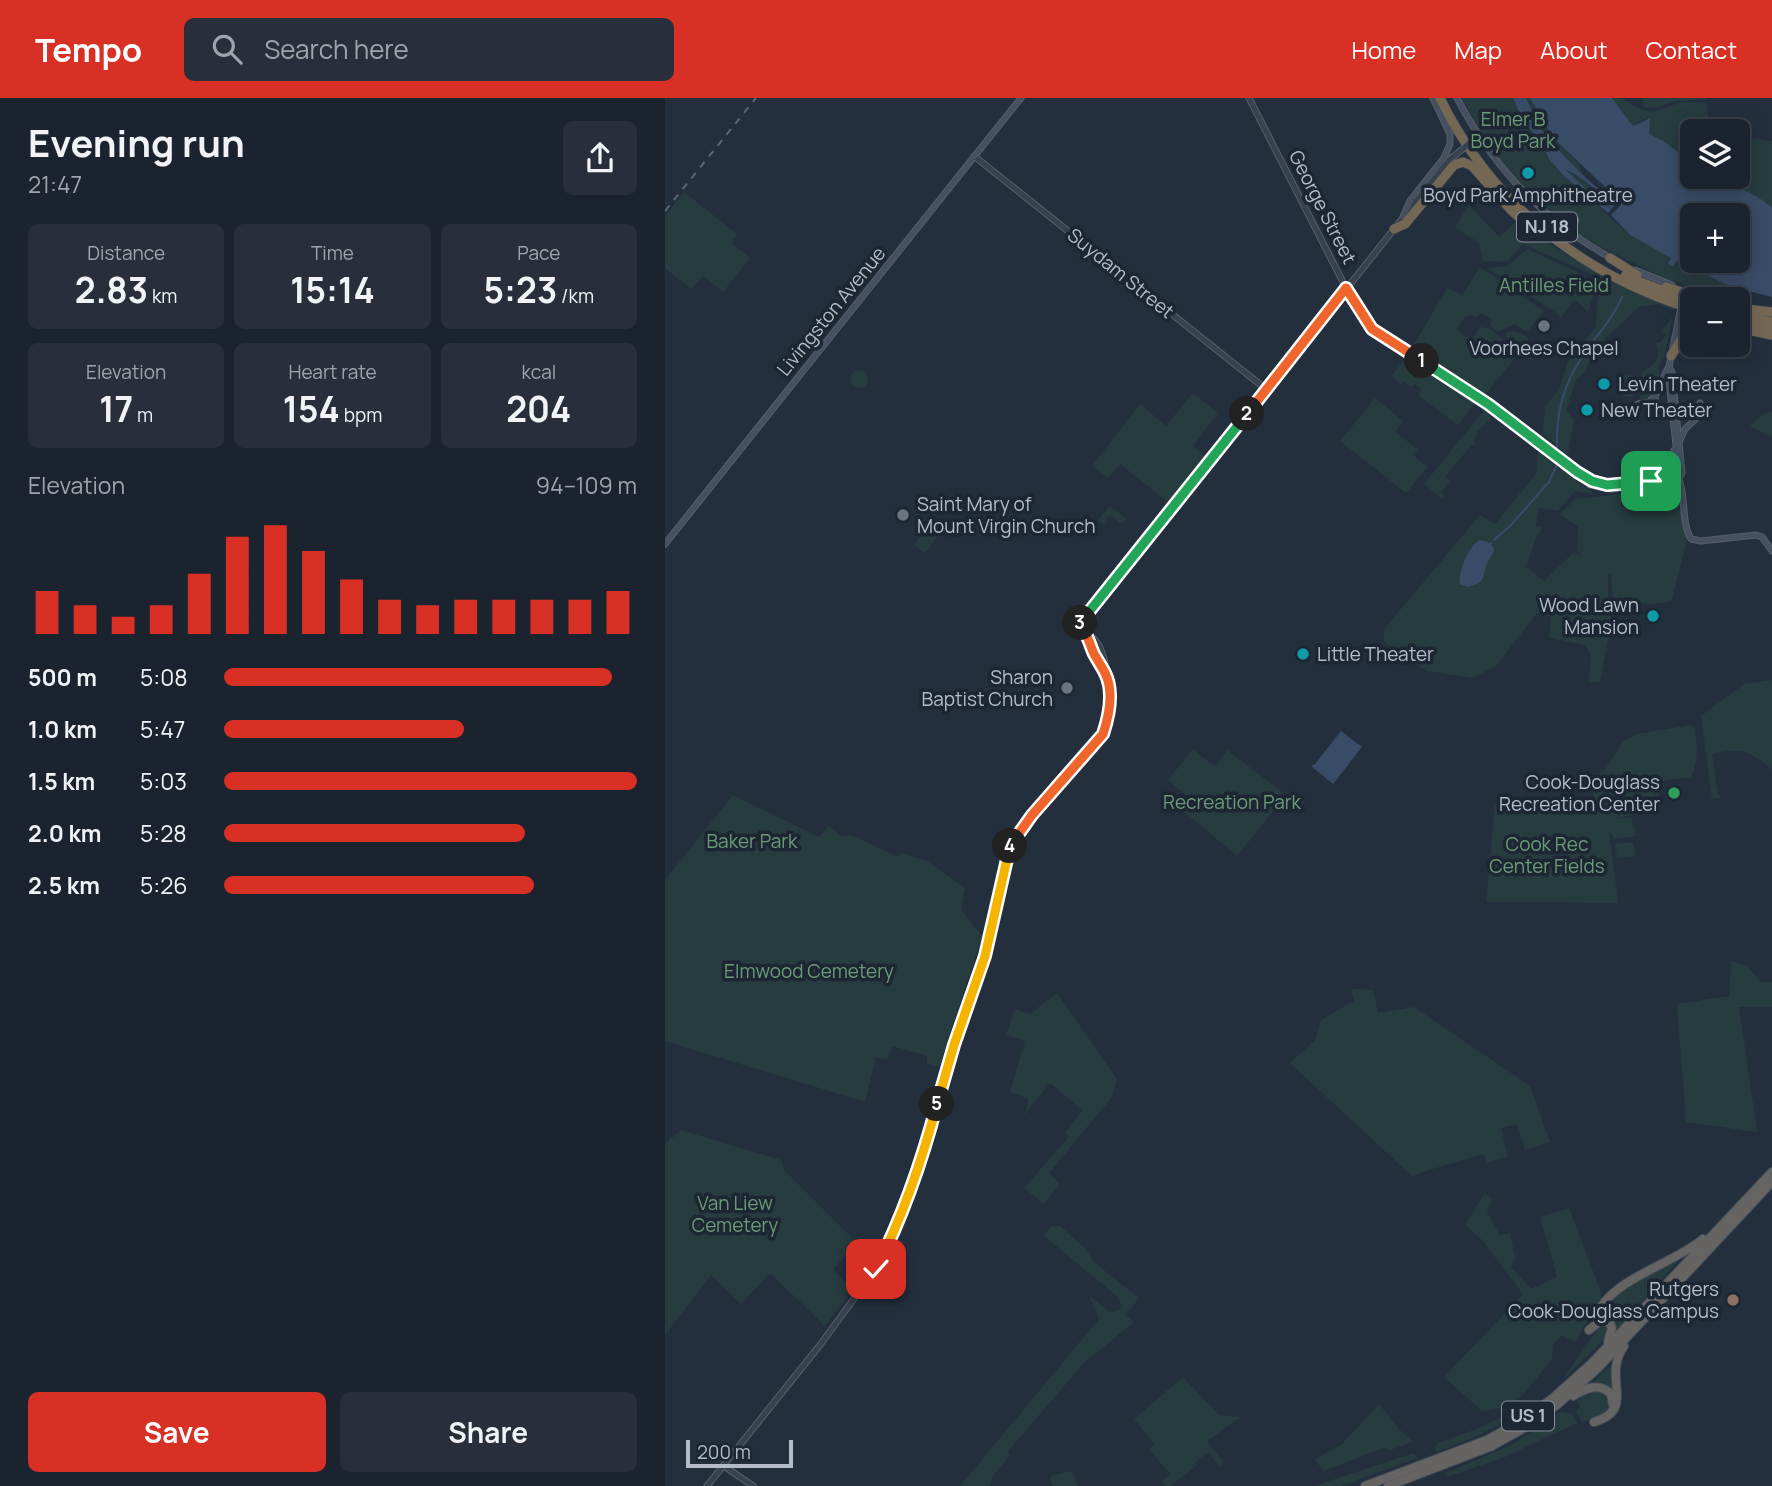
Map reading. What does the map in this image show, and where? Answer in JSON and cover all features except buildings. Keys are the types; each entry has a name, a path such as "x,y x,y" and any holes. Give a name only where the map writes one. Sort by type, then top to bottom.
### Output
{"highway":[{"name":"NJ 18","path":"1440,98 1474,156 1518,208 1545,232 1573,253 1639,289 1680,304"},
{"name":"NJ 18","path":"1446,98 1488,166 1544,225 1600,264 1641,283 1680,295"},
{"path":"1445,121 1480,175"},
{"path":"1394,229 1405,224 1457,163 1468,163 1512,211 1545,239 1596,270 1639,289"},
{"path":"1611,258 1632,273 1680,294"},
{"path":"1750,308 1768,311"},
{"path":"1750,317 1772,322"},
{"path":"1750,323 1772,328"},
{"path":"1750,330 1772,335"},
{"path":"1671,356 1680,342"},
{"name":"US 1","path":"1443,1462 1532,1413 1573,1381 1772,1172"},
{"name":"US 1","path":"1388,1486 1422,1470 1504,1440 1558,1404 1588,1377 1772,1182"},
{"path":"1601,1354 1612,1333 1610,1322 1601,1307 1607,1297 1620,1287 1694,1247 1727,1220"},
{"path":"1597,1299 1607,1297"},
{"path":"1558,1404 1588,1388 1602,1387 1612,1397 1613,1407 1608,1415 1594,1422 1612,1415 1617,1403 1616,1360 1642,1320"},
{"path":"1589,1330 1600,1321 1610,1322"},
{"name":"US 1","path":"1365,1486 1422,1470"}],"main road":[{"name":"Livingston Avenue","path":"665,544 1021,98"},
{"path":"1403,217 1410,201 1448,151 1451,137 1433,98"},
{"path":"1457,98 1477,138 1515,183 1559,224 1611,258 1680,287"},
{"path":"1559,224 1576,220 1571,226 1573,234"},
{"path":"1638,404 1649,402 1655,396 1669,367 1680,312"},
{"path":"1669,367 1681,470 1674,475"},
{"path":"1655,396 1656,408"},
{"path":"1646,481 1667,472 1685,429 1700,415 1700,403"},
{"path":"1677,447 1674,475 1683,492 1691,539 1701,541 1756,535 1762,537 1772,551"}],"street":[{"name":"George Street","path":"1249,98 1346,288 1372,329 1480,398 1527,432 1590,485 1608,489 1661,484 1674,475"},
{"path":"707,1486 820,1345 878,1266 907,1199 985,956 1008,850 1037,810 1103,734 1109,708 1105,673 1097,643 1078,626 1449,160 1477,138"},
{"name":"Suydam Street","path":"974,156 1267,390"},
{"name":"George Street","path":"1578,473 1607,485 1661,480 1674,475"},
{"path":"1087,634 1105,673"},
{"path":"724,1466 753,1486"}],"green space":[{"name":"Elmer B Boyd Park","path":"1462,98 1530,98 1551,136 1578,163 1598,206 1631,236 1680,260 1680,273 1707,273 1736,287 1692,287 1662,277 1599,246 1567,226 1517,183 1482,137"},
{"path":"1612,98 1651,111 1682,102 1706,103 1709,119 1680,119 1680,154 1665,142 1649,135 1648,117 1633,126"},
{"path":"1642,98 1706,99 1675,101 1656,108 1644,107"},
{"path":"1750,138 1772,141 1772,207 1741,189 1750,189"},
{"path":"1320,189 1328,204 1313,211 1305,196"},
{"path":"684,192 737,234 731,243 750,258 723,292 703,276 691,289 665,268 665,216"},
{"path":"1469,205 1499,237 1518,220 1573,258 1674,307 1674,310 1659,304 1639,307 1600,343 1583,374 1576,379 1566,411 1574,419 1568,455 1543,434 1545,407 1559,389 1568,362 1596,327 1599,278 1523,244 1507,262 1483,261 1479,243 1455,227"},
{"name":"Antilles Field","path":"1527,249 1595,280 1597,284 1588,312 1576,300 1561,318 1487,268 1508,266"},
{"path":"1480,267 1544,311 1527,332 1515,324 1498,332 1490,326 1492,320 1480,313 1477,317 1465,317 1457,329 1464,336 1473,338 1480,327 1490,329 1517,356 1485,395 1412,348 1447,288 1462,295"},
{"path":"1673,316 1664,358 1659,366 1659,380 1652,395 1645,391 1652,397 1641,401 1643,388 1640,374 1655,362 1658,353 1656,343 1660,343 1666,336 1662,331"},
{"path":"1506,333 1521,333 1528,338 1528,343 1520,352 1507,338"},
{"path":"1407,356 1477,401 1458,425 1420,397 1422,390 1415,384 1411,387 1404,381 1401,385 1392,376"},
{"path":"859,370 865,373 868,379 865,385 859,388 853,385 850,379 853,373"},
{"path":"1629,375 1637,378 1640,386 1637,394 1629,397 1621,394 1618,386 1621,378"},
{"path":"1193,393 1218,413 1193,446 1205,457 1169,503 1120,464 1108,478 1092,466 1140,404 1166,426"},
{"path":"1375,398 1403,421 1395,432 1419,450 1414,456 1428,467 1406,493 1340,441"},
{"path":"1486,408 1491,419 1476,432 1476,446 1472,444 1445,477 1450,481 1441,492 1444,496 1442,499 1424,484"},
{"path":"1772,412 1772,438 1750,426 1763,414"},
{"path":"1538,452 1594,494 1575,491 1558,511 1539,508 1536,526 1543,527 1536,537 1527,566 1523,564 1544,581 1574,552 1582,556 1577,550 1578,527 1560,514 1575,499 1678,488 1687,540 1671,602 1649,604 1613,599 1611,575 1608,574 1608,612 1619,625 1609,636 1600,682 1589,682 1591,655 1585,645 1549,638 1551,617 1537,613 1496,666 1473,678 1428,671 1410,661 1412,657 1402,649 1399,652 1384,642 1384,629 1480,515 1495,524 1536,474"},
{"path":"1110,506 1127,519 1120,523 1110,515 1103,524 1098,520"},
{"path":"934,519 945,527 925,553 914,545"},
{"path":"1772,680 1772,769 1745,752 1712,754 1717,789 1721,798 1712,799 1701,716 1744,684"},
{"name":"Cook Rec Center Fields","path":"1690,725 1695,727 1697,746 1691,777 1657,782 1661,810 1610,819 1631,817 1636,834 1614,839 1609,829 1618,903 1486,902 1495,805 1593,810 1597,804 1589,783 1606,768 1623,742 1637,734"},
{"name":"Recreation Park","path":"1193,749 1215,767 1227,750 1286,795 1237,856 1183,811 1188,806 1185,801 1188,797 1168,780"},
{"name":"Elmwood Cemetery","path":"733,795 819,837 829,826 841,836 852,835 898,857 902,853 927,861 965,888 961,910 982,936 939,1067 927,1064 927,1056 892,1046 888,1059 876,1057 865,1102 665,1041 665,880"},
{"path":"1633,842 1635,856 1617,858 1615,844"},
{"path":"1731,961 1747,966 1761,982 1772,982 1772,1007 1739,1007 1757,1132 1686,1122 1677,1004 1729,996"},
{"path":"1351,989 1373,990 1378,1013 1414,1007 1530,1086 1550,1142 1525,1150 1517,1124 1501,1128 1508,1156 1487,1163 1484,1154 1413,1177 1290,1063 1315,1040 1321,1020 1354,1001"},
{"path":"1057,993 1117,1079 1112,1097 1049,1173 1060,1184 1044,1204 1024,1188 1069,1137 1065,1133 1082,1110 1050,1083 1024,1115 1029,1099 1010,1092 1025,1041 1006,1035 1015,1009 1030,1014"},
{"name":"Van Liew Cemetery","path":"681,1130 781,1160 784,1170 858,1244 833,1269 853,1290 825,1326 770,1273 741,1304 711,1275 665,1335 665,1144"},
{"path":"1485,1193 1492,1199 1487,1212 1500,1235 1510,1233 1515,1258 1511,1267 1531,1289 1557,1277 1540,1217 1569,1208 1602,1295 1575,1342 1562,1335 1553,1344 1552,1359 1523,1395 1502,1408 1482,1411 1444,1377 1523,1294 1482,1240 1465,1225"},
{"path":"1052,1226 1060,1226 1086,1249 1094,1262 1139,1298 1126,1315 1134,1322 1084,1363 1008,1451 1010,1455 992,1477 990,1486 960,1486 1099,1319 1089,1295 1108,1311 1120,1309 1119,1298 1043,1235"},
{"path":"1678,1261 1618,1329 1605,1308 1609,1299 1661,1267"},
{"path":"1602,1323 1606,1324 1608,1329 1606,1337 1561,1382"},
{"path":"1611,1364 1612,1389 1602,1382 1594,1382"},
{"path":"1183,1377 1219,1415 1241,1417 1207,1441 1224,1462 1219,1466 1208,1452 1195,1462 1197,1465 1171,1486 1166,1486 1162,1481 1170,1474 1149,1449 1155,1444 1134,1419"},
{"path":"1596,1389 1607,1396 1610,1407 1602,1415 1582,1422 1576,1411 1580,1406 1577,1401 1587,1391"},
{"path":"1379,1404 1413,1442 1390,1450 1384,1448 1323,1471 1315,1459 1342,1444"},
{"path":"1525,1407 1482,1433 1436,1452 1438,1443"},
{"path":"1560,1412 1572,1414 1577,1423 1505,1457 1450,1476 1444,1474 1513,1444"},
{"path":"1414,1453 1418,1458 1341,1486 1314,1486"},
{"path":"1072,1471 1078,1486 1053,1486 1050,1478 1053,1475"}],"water":[{"path":"1513,98 1526,98 1541,129 1570,162 1602,191 1617,199 1617,203 1608,213 1563,175 1523,120","holes":["1566,170 1590,185 1609,206 1598,200"]},
{"path":"1530,98 1612,98 1633,126 1650,118 1649,134 1680,154 1680,189 1741,189 1772,207 1772,297 1750,292 1750,287 1732,287 1702,273 1750,273 1750,203 1680,203 1680,263 1676,261 1673,266 1668,264 1671,258 1630,235 1611,215 1621,205 1620,197 1603,185 1553,138"},
{"path":"1480,540 1488,542 1494,550 1482,579 1467,587 1460,584 1462,566"},
{"path":"1341,731 1362,747 1333,784 1311,766"}],"waterway":[{"path":"1557,447 1559,411 1565,389 1582,357 1613,315 1622,297"},
{"path":"1494,540 1549,482 1558,462"}],"railway":[{"path":"665,211 756,98"}],"place":[{"name":"Boyd Park Amphitheatre","path":"1528,173"},
{"name":"Voorhees Chapel","path":"1544,326"},
{"name":"Levin Theater","path":"1604,384"},
{"name":"New Theater","path":"1587,410"},
{"name":"Saint Mary of Mount Virgin Church","path":"903,515"},
{"name":"Wood Lawn Mansion","path":"1653,616"},
{"name":"Little Theater","path":"1303,654"},
{"name":"Sharon Baptist Church","path":"1067,688"},
{"name":"Cook-Douglass Recreation Center","path":"1674,793"},
{"name":"Rutgers Cook-Douglass Campus","path":"1733,1300"}],"route":[{"path":"876,1269 907,1199 925,1147 946,1071 985,956 1008,850 1028,819 1103,734 1108,720 1109,688 1105,673 1087,634 1078,626 1346,288 1372,329 1480,398 1578,473 1599,484 1607,485 1651,481"}],"park label":[{"name":"Baker Park","path":"752,841"}]}
